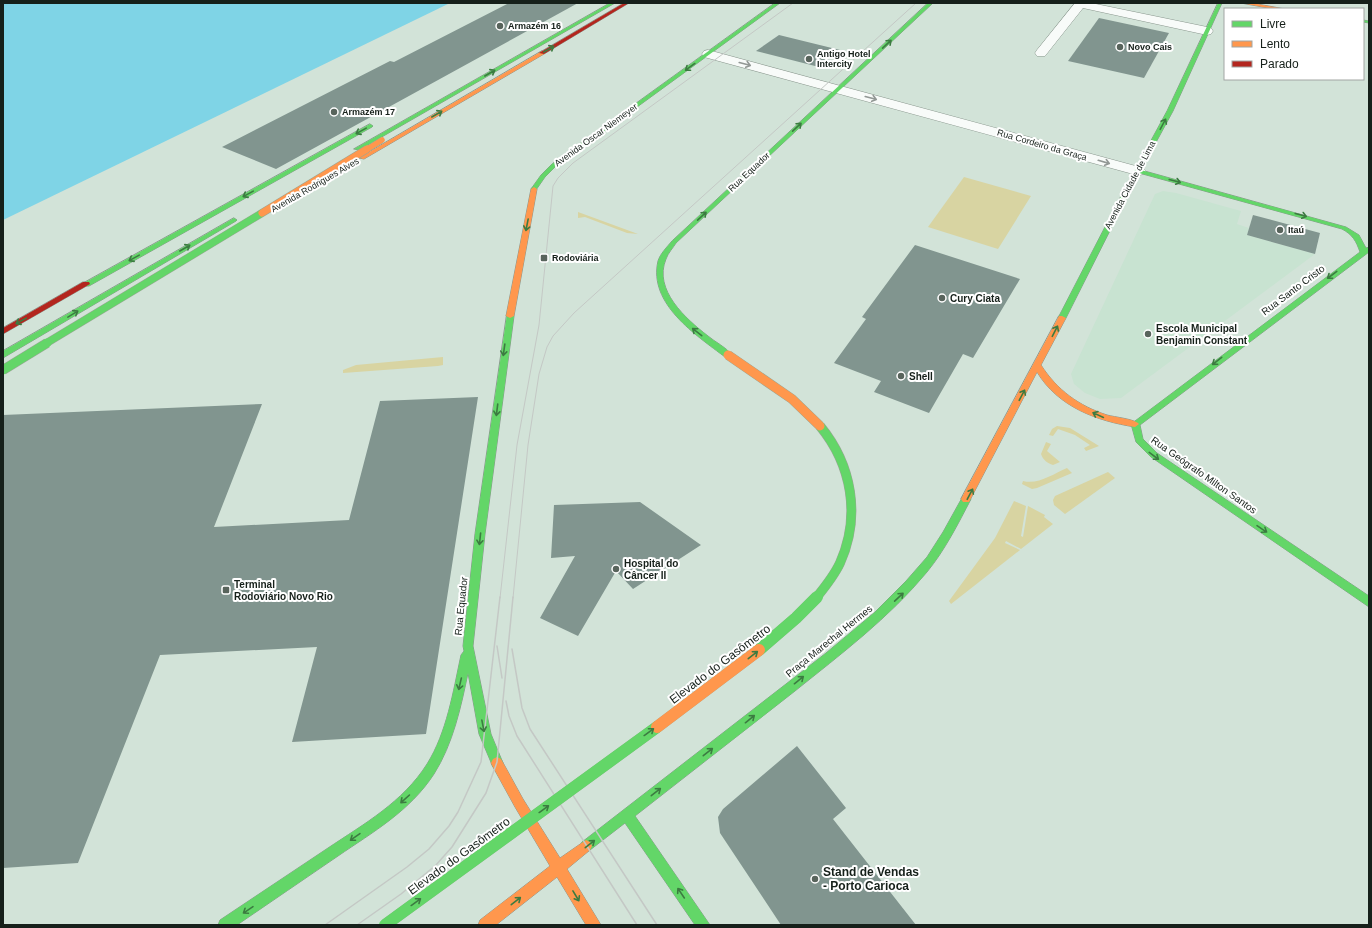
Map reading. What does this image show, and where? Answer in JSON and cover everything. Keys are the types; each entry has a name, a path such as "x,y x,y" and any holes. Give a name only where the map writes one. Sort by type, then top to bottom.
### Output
{"main road":[{"name":"Avenida Rodrigues Alves","path":"3,355 456,92 613,3"},
{"name":"Avenida Rodrigues Alves","path":"3,366 627,3"},
{"name":"Avenida Oscar Niemeyer","path":"507,329 534,190 539,182 561,160 778,3"},
{"name":"Rua Equador","path":"728,355 695,330 672,308 661,283 659,271 661,261 668,248 931,3"},
{"name":"Avenida Cidade de Lima","path":"1038,366 1170,112 1220,3"},
{"path":"1244,3 1276,8"},
{"path":"3,370 382,140 456,92"},
{"path":"3,331 380,121"},
{"name":"Rua Cordeiro da Graça","path":"1138,171 1344,228 1360,238 1366,250"},
{"name":"Rua Santo Cristo","path":"1135,424 1366,250"},
{"name":"Rua Equador","path":"507,329 480,534 468,646 485,734 503,774 594,925"},
{"name":"Elevado do Gasômetro","path":"384,925 733,671 800,616 818,597 835,575 848,546 853,512 850,483 838,451 819,423 809,412 790,396 728,355"},
{"path":"1038,366 1047,382 1072,401 1111,420 1135,424"},
{"name":"Praça Marechal Hermes","path":"485,925 821,663 887,608 911,585 942,546 1038,366"},
{"name":"Rua Geógrafo Milton Santos","path":"1135,424 1140,443 1158,458 1369,602"},
{"path":"225,925 387,814 418,787 432,767 440,751 453,713 468,646"},
{"path":"627,815 703,925"}],"street":[{"path":"1041,53 1080,4 1208,31"},
{"name":"Rua Cordeiro da Graça","path":"708,54 1138,171"}],"shaded area":[{"path":"964,177 1031,196 998,249 928,227"},
{"name":"Escola Municipal Benjamin Constant","path":"1163,191 1176,193 1241,211 1237,224 1249,228 1247,235 1315,254 1121,398 1100,399 1085,393 1074,384 1071,374 1155,194"},
{"path":"578,212 638,234 627,233 585,217 578,218"},
{"path":"443,357 443,365 438,366 343,373 343,370 356,365"},
{"path":"1057,426 1070,428 1099,446 1086,451 1084,448 1090,445 1075,435 1058,429 1053,436 1049,435 1052,429"},
{"path":"1046,442 1051,444 1047,451 1060,462 1053,465 1043,458 1041,454"},
{"path":"1067,468 1072,473 1037,488 1032,489 1022,484 1023,481 1034,482"},
{"path":"1108,472 1115,478 1065,514 1054,505 1053,500 1055,496"},
{"path":"1014,501 1026,506 1021,536 1023,537 1028,506 1045,515 1044,517 1053,524 1021,549 1006,541 1005,543 1020,550 951,604 949,601 995,538"}],"water":[{"path":"3,3 450,3 3,220"}],"building":[{"name":"Armazém 17","path":"509,3 578,3 276,169 222,147 390,61 394,62"},
{"name":"Novo Cais","path":"1099,18 1169,33 1144,78 1068,61"},
{"name":"Antigo Hotel Intercity","path":"779,35 840,50 819,67 756,51"},
{"name":"Itaú","path":"1253,215 1320,233 1315,254 1247,235"},
{"name":"Cury Ciata","path":"915,245 1020,279 973,358 963,354 929,413 874,392 881,381 834,363 866,319 862,317"},
{"name":"Terminal Rodoviário Novo Rio","path":"478,397 426,734 292,742 317,647 160,655 78,863 3,868 3,415 262,404 214,527 349,520 380,401"},
{"name":"Hospital do Câncer II","path":"640,502 701,545 633,589 616,571 578,636 540,618 575,556 551,558 554,505"},
{"name":"Stand de Vendas - Porto Carioca","path":"797,746 846,808 833,819 916,925 781,925 720,833 718,817 723,809"}],"tram line":[{"path":"500,598 517,445 539,325 553,186 558,178 573,163 793,3"},
{"path":"513,598 528,445 539,374 547,347 553,336 574,313 916,3"},
{"path":"325,925 407,867 429,849 449,826 458,812 481,762 500,597"},
{"path":"357,925 401,894 436,865 452,847 486,793 497,762 513,597"},
{"path":"497,646 502,678"},
{"path":"512,649 522,708 530,729 657,925"},
{"path":"506,701 509,716 517,736 637,925"}],"traffic: fast":[{"path":"357,149 613,3"},
{"path":"534,189 543,176 554,165 778,3"},
{"path":"728,355 691,327 670,303 663,289 660,275 663,258 674,242 931,3"},
{"path":"1062,318 1125,194 1170,111 1220,3"},
{"path":"1364,21 1369,22"},
{"path":"86,284 370,126"},
{"path":"1138,171 1344,228 1357,236 1363,251"},
{"path":"3,370 262,213"},
{"path":"3,355 234,220"},
{"path":"1135,424 1369,249"},
{"path":"497,763 485,734 468,646 480,534 510,316"},
{"path":"1135,424 1139,440 1154,455 1369,602"},
{"path":"759,650 813,602 828,584 840,564 848,543 852,520 850,484 841,457 832,441 820,426"},
{"path":"586,846 830,657 879,615 924,568 936,552 966,499"},
{"path":"225,925 374,825 400,805 411,794 431,768 444,741 453,713 466,655"},
{"path":"385,925 657,727"},
{"path":"627,815 703,925"}],"traffic: slow":[{"path":"1243,3 1276,8"},
{"path":"362,158 542,53"},
{"path":"262,213 382,140"},
{"path":"510,316 534,189"},
{"path":"966,499 1062,318"},
{"path":"728,355 792,399 820,426"},
{"path":"1038,366 1055,389 1066,399 1079,407 1107,418 1135,424"},
{"path":"657,727 759,650"},
{"path":"497,763 519,803 594,925"},
{"path":"485,925 586,846"}],"traffic: jam":[{"path":"542,53 627,3"},
{"path":"3,331 86,284"}],"place":[{"name":"Armazém 16","path":"500,26"},
{"name":"Novo Cais","path":"1120,47"},
{"name":"Antigo Hotel Intercity","path":"809,59"},
{"name":"Armazém 17","path":"334,112"},
{"name":"Itaú","path":"1280,230"},
{"name":"Rodoviária","path":"544,258"},
{"name":"Cury Ciata","path":"942,298"},
{"name":"Escola Municipal Benjamin Constant","path":"1148,334"},
{"name":"Shell","path":"901,376"},
{"name":"Hospital do Câncer II","path":"616,569"},
{"name":"Terminal Rodoviário Novo Rio","path":"226,590"},
{"name":"Stand de Vendas - Porto Carioca","path":"815,879"}]}
